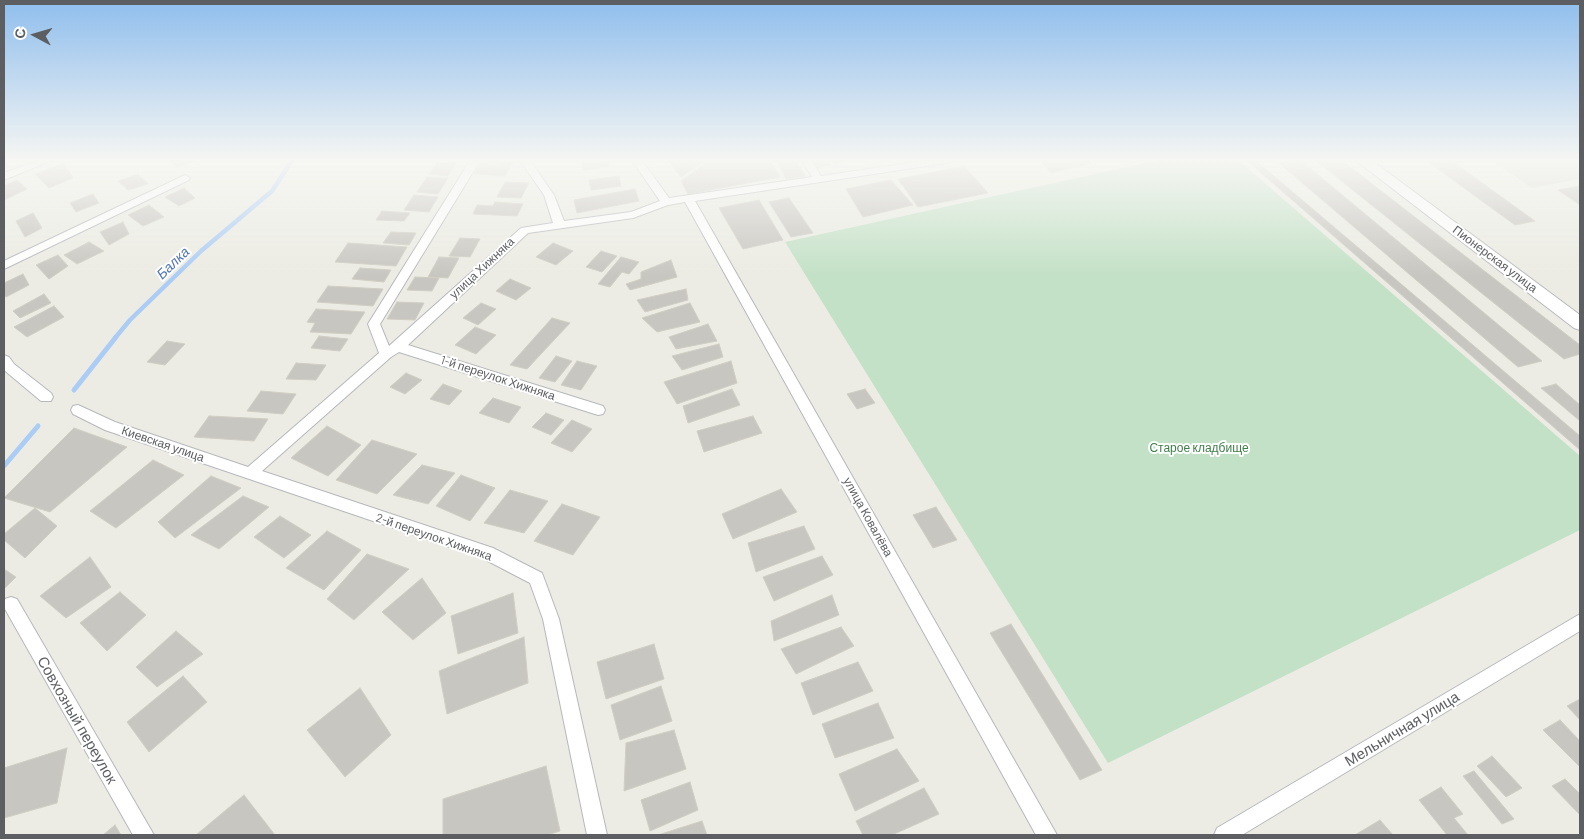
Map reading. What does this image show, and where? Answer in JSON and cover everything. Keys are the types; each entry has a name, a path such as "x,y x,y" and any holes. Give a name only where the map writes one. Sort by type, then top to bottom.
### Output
{"street":[{"path":"4,266 144,198"},
{"path":"386,354 374,324 452,198"},
{"path":"550,198 559,224"},
{"path":"663,198 666,202"},
{"name":"улица Хижняка","path":"249,474 386,354 398,346 524,230 633,215 666,202 694,198"},
{"name":"Пионерская улица","path":"1413,198 1580,324"},
{"name":"улица Ковалёва","path":"688,199 1047,835"},
{"name":"1-й переулок Хижняка","path":"398,346 598,410"},
{"path":"4,360 9,368 46,397"},
{"name":"Киевская улица","path":"78,410 110,426 249,474"},
{"name":"2-й переулок Хижняка","path":"249,474 487,553 536,578 551,619 596,835"},
{"name":"Совхозный переулок","path":"11,604 144,835"},
{"name":"Мельничная улица","path":"1224,835 1580,622"}],"green space":[{"name":"Старое кладбище","path":"985,198 1282,198 1580,456 1580,530 1108,763 785,242"}],"building":[{"path":"82,198 96,198 99,203 76,212 70,203"},
{"path":"167,198 195,198 179,206"},
{"path":"412,198 437,198 429,212 404,210"},
{"path":"584,198 638,198 639,201 577,213 574,200"},
{"path":"789,198 813,233 791,237 769,202"},
{"path":"852,198 907,198 913,205 863,217"},
{"path":"912,198 962,198 918,207"},
{"path":"1290,198 1300,198 1580,436 1580,450"},
{"path":"1320,198 1346,198 1542,361 1518,367"},
{"path":"1363,198 1391,198 1580,345 1580,354 1564,359"},
{"path":"1478,198 1503,198 1535,221 1515,225"},
{"path":"1570,198 1580,198 1580,205"},
{"path":"759,200 783,240 743,249 719,208"},
{"path":"495,202 523,204 517,216 473,214 477,205 493,206"},
{"path":"149,205 164,217 143,226 128,215"},
{"path":"382,211 410,213 404,221 376,220"},
{"path":"33,213 42,228 25,237 16,221"},
{"path":"123,222 129,234 109,245 100,232"},
{"path":"391,232 416,233 409,245 383,243"},
{"path":"460,238 480,239 470,257 449,256"},
{"path":"89,242 104,251 77,264 64,255"},
{"path":"348,243 407,247 396,266 335,262"},
{"path":"553,243 573,251 556,265 536,257"},
{"path":"601,251 617,256 602,272 586,267"},
{"path":"58,255 68,266 49,279 36,265"},
{"path":"439,257 459,258 448,278 428,277"},
{"path":"621,257 639,262 629,274 622,272 610,287 598,284"},
{"path":"671,260 677,277 630,290 626,284 641,279 641,272"},
{"path":"360,268 391,270 384,282 352,279"},
{"path":"23,274 29,285 6,297 4,295 4,283"},
{"path":"415,277 439,278 432,291 407,290"},
{"path":"510,279 531,288 516,300 496,291"},
{"path":"328,286 383,289 373,306 317,302"},
{"path":"686,289 688,300 645,312 637,300"},
{"path":"44,294 51,303 20,318 13,311"},
{"path":"397,302 424,303 415,320 387,319"},
{"path":"481,303 496,309 478,325 463,318"},
{"path":"690,303 700,322 657,332 642,318"},
{"path":"54,306 64,317 27,337 14,327"},
{"path":"316,309 365,312 351,334 310,332 315,323 307,322"},
{"path":"552,318 570,323 527,369 510,365"},
{"path":"708,324 717,341 676,349 669,337"},
{"path":"475,327 496,335 476,354 455,345"},
{"path":"319,336 348,339 340,351 311,348"},
{"path":"167,341 185,344 165,365 147,362"},
{"path":"719,344 723,357 682,370 672,356"},
{"path":"556,356 572,361 555,382 539,378"},
{"path":"577,361 597,366 581,390 561,385"},
{"path":"731,361 737,383 677,404 664,382"},
{"path":"296,363 326,365 316,380 286,379"},
{"path":"406,373 422,380 405,394 390,387"},
{"path":"443,384 462,391 449,405 430,399"},
{"path":"1556,384 1580,405 1580,421 1541,388"},
{"path":"732,389 740,405 688,423 683,406"},
{"path":"865,389 875,403 857,409 847,394"},
{"path":"261,391 296,394 283,414 247,411"},
{"path":"493,398 521,407 509,423 479,413"},
{"path":"546,413 564,420 551,435 532,427"},
{"path":"209,416 268,419 254,441 194,437"},
{"path":"753,416 762,433 704,452 697,431"},
{"path":"572,420 592,429 572,452 551,443"},
{"path":"327,426 361,445 328,476 291,458"},
{"path":"74,428 127,447 50,512 4,498"},
{"path":"372,440 417,454 377,494 336,480"},
{"path":"153,460 184,475 116,528 90,511"},
{"path":"422,465 455,473 428,504 393,495"},
{"path":"461,475 495,488 470,521 436,506"},
{"path":"211,476 241,488 175,538 158,522"},
{"path":"781,489 797,512 733,539 722,514"},
{"path":"510,490 548,501 524,533 484,523"},
{"path":"243,496 269,507 219,549 191,535"},
{"path":"562,504 600,517 573,555 534,541"},
{"path":"936,507 957,540 933,548 913,515"},
{"path":"35,508 57,526 25,558 4,540 4,534"},
{"path":"280,516 311,535 284,558 254,537"},
{"path":"804,526 815,549 756,572 748,543"},
{"path":"327,531 361,550 324,590 286,568"},
{"path":"367,554 409,569 354,620 327,599"},
{"path":"822,556 833,575 774,601 763,577"},
{"path":"90,557 111,587 66,618 40,596"},
{"path":"4,569 16,577 4,589"},
{"path":"422,578 446,613 413,640 382,612"},
{"path":"120,592 146,615 107,651 80,623"},
{"path":"513,593 518,633 458,654 451,616"},
{"path":"832,595 839,615 774,641 771,621"},
{"path":"1011,624 1102,770 1080,780 990,633"},
{"path":"841,627 854,646 796,674 781,649"},
{"path":"176,631 203,654 157,687 136,667"},
{"path":"524,637 528,683 447,714 439,671"},
{"path":"654,644 664,679 606,699 597,662"},
{"path":"858,662 873,691 813,715 801,683"},
{"path":"183,676 207,702 149,752 127,722"},
{"path":"661,686 672,721 620,740 611,705"},
{"path":"360,688 391,735 345,777 307,730"},
{"path":"1580,699 1580,720 1567,706"},
{"path":"878,703 894,738 835,758 822,724"},
{"path":"1560,720 1580,741 1580,767 1543,730"},
{"path":"674,730 686,769 624,791 626,743"},
{"path":"67,748 57,803 4,818 4,768"},
{"path":"897,749 919,781 855,811 839,774"},
{"path":"1492,756 1522,788 1506,797 1477,766"},
{"path":"546,766 560,831 547,835 443,835 443,799"},
{"path":"1474,771 1514,819 1502,824 1463,776"},
{"path":"1565,779 1580,794 1580,815 1552,786"},
{"path":"690,782 698,810 650,831 641,800"},
{"path":"1441,787 1463,814 1454,818 1468,835 1447,835 1419,800"},
{"path":"924,788 939,814 892,835 863,835 856,821"},
{"path":"244,795 275,835 196,835"},
{"path":"1380,820 1393,835 1355,835"},
{"path":"702,821 707,835 658,835"},
{"path":"115,825 121,835 103,835"}],"waterway":[{"name":"Балка","path":"115,338 130,320 201,251 264,198"},
{"name":"Балка","path":"74,390 116,337"},
{"name":"Балка","path":"4,466 38,426"}]}
